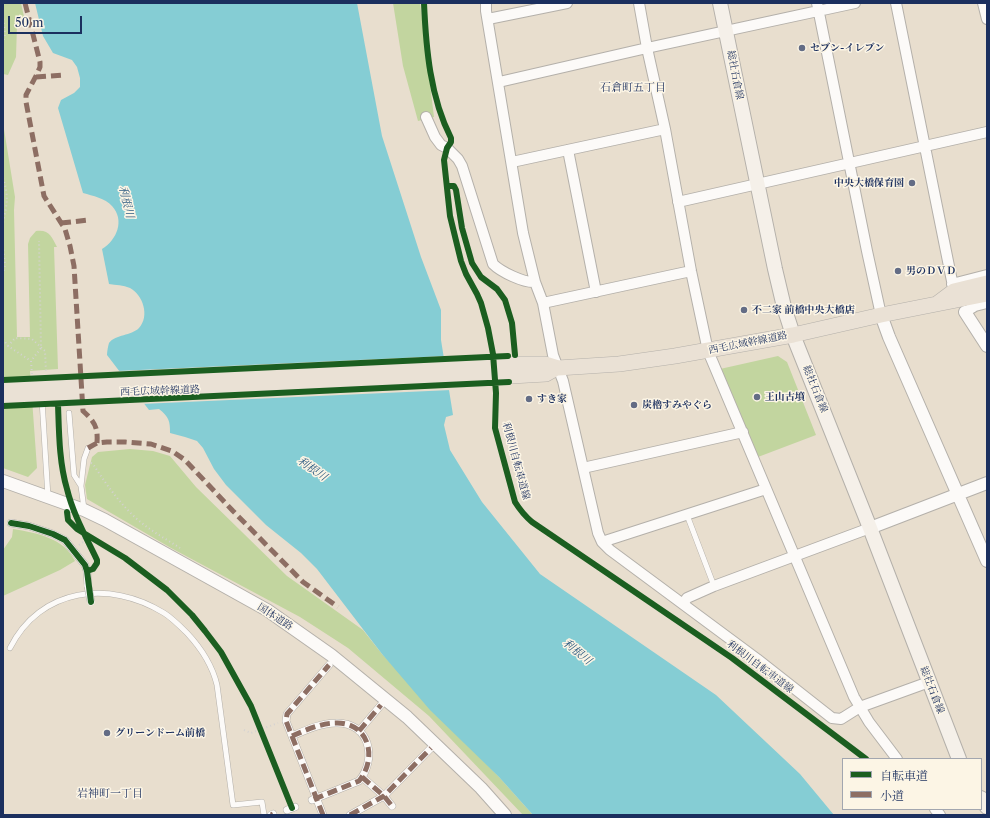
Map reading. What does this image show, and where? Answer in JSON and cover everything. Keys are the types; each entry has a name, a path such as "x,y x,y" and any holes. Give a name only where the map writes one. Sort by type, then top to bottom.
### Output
{"main road":[{"name":"総社石倉線","path":"720,3 784,307 793,335 870,528 959,758"},
{"name":"西毛広域幹線道路","path":"938,303 953,287 987,283"},
{"name":"西毛広域幹線道路","path":"3,386 511,370 546,374 557,368 625,363 708,351 793,335 938,303 955,302 987,294"},
{"name":"西毛広域幹線道路","path":"3,398 511,370"}],"street":[{"path":"486,3 524,233 535,282 543,304 553,355 563,382 598,533 602,542 610,550 757,659 832,718 841,719 860,707 929,682"},
{"path":"488,19 567,3"},
{"path":"639,3 646,48 665,129 691,271 708,351 860,707 869,722 896,758"},
{"path":"499,82 726,31 818,7 855,3"},
{"path":"896,3 953,287 987,275"},
{"path":"983,3 987,19"},
{"path":"818,7 881,315 957,495 987,561"},
{"path":"426,117 435,137 441,145 447,148 458,159 462,166 493,264 502,271 519,279 535,282"},
{"path":"512,162 665,129"},
{"path":"678,202 987,132"},
{"path":"568,150 596,292"},
{"path":"543,304 691,271"},
{"path":"987,303 975,306 965,312 987,346"},
{"path":"583,468 743,432"},
{"name":"国体道路","path":"3,481 84,510 131,533 267,610 331,655 407,717 481,788 505,815"},
{"path":"683,604 687,598 714,586 987,483"},
{"path":"602,542 766,489"},
{"path":"11,524 29,526 53,534 65,540 85,565 91,602"},
{"path":"323,815 314,800 286,722 287,714 329,665"},
{"path":"359,731 381,705"},
{"path":"292,736 329,723 338,722 355,727 367,740 369,757 367,768 362,777 353,784 314,800"},
{"path":"350,815 384,796 431,748"},
{"path":"362,777 384,796 392,806"},
{"path":"287,810 296,807"},
{"path":"982,815 987,812"}],"lane":[{"path":"3,402 42,400 48,498"},
{"path":"69,414 74,475 81,486"},
{"path":"84,510 81,486 84,459 88,448"},
{"path":"687,515 714,586"},
{"path":"10,648 15,638 31,620 49,606 65,598 100,594 126,596 141,601 165,613 197,644 214,673 217,685 233,805 262,802 264,815"}],"path":[{"path":"3,15 5,34 3,43"},
{"path":"3,178 8,200 3,223"},
{"path":"3,338 8,346 31,360 41,348 39,241"},
{"path":"3,246 5,265 3,273"},
{"path":"8,346 15,338 32,339 45,351 46,375"},
{"path":"58,404 62,464 65,484 70,501 94,553"},
{"path":"74,550 83,542 82,532"},
{"path":"244,730 251,734 279,722"}],"green space":[{"path":"3,3 21,3 26,26 17,25 16,57 8,75 3,74"},
{"path":"393,3 420,3 434,117 418,121 403,66"},
{"path":"3,123 15,197 17,337 30,337 28,244 30,238 36,231 44,231 50,234 57,247 54,247 58,369 30,371 37,468 28,477 3,468"},
{"path":"778,356 787,362 816,435 758,457 720,369"},
{"path":"130,449 153,451 170,456 196,487 287,576 363,630 382,654 533,815 523,815 429,716 348,648 300,617 171,548 87,499 85,485 92,457 98,452"},
{"path":"13,529 31,532 57,542 70,553 75,561 60,570 3,596 3,550 12,537"}],"water":[{"name":"利根川","path":"35,3 357,3 382,136 421,257 441,310 441,340 453,415 446,417 444,425 450,450 482,502 540,574 716,695 800,774 834,815 533,815 499,777 430,710 382,654 317,569 301,553 266,525 226,485 214,469 203,448 197,441 170,433 169,422 165,414 159,409 149,410 107,355 109,343 112,340 119,336 136,331 139,328 144,318 144,306 135,291 130,288 109,284 102,249 112,240 118,229 118,217 116,211 109,203 83,193 58,108 61,100 74,93 80,87 80,78 77,67 72,60 53,53 43,36"}],"pier":[{"path":"445,356 451,390 141,404 117,371"}],"marked path":[{"path":"25,3 40,62 40,67 26,95 26,102 44,196 65,229 70,246 74,266 83,411 95,425 97,443"},
{"path":"36,77 63,75"},
{"path":"61,223 89,220"},
{"path":"88,448 97,443 125,442 151,444 172,451 185,460 303,582 338,607"},
{"path":"323,815 286,721 287,714 329,665"},
{"path":"359,731 381,705"},
{"path":"292,736 308,729 330,723 347,724 356,728 363,735 367,743 369,752 368,762 365,772 359,781 312,800"},
{"path":"350,815 384,796 431,748"},
{"path":"362,777 384,796 392,806"}],"cycle path":[{"name":"利根川自転車道線","path":"424,3 430,72 438,106 451,138 451,142 447,148 444,160 450,216 461,261 481,303 488,328 493,354 496,393 495,428 515,502 532,522 732,658 865,758"},
{"path":"447,186 454,186 456,190 462,228 472,263 481,277 497,289 505,300 512,323 515,355"},
{"path":"3,380 508,356"},
{"path":"3,406 509,382"},
{"path":"58,404 60,447 64,479 76,516 97,560 97,563 93,569 87,571"},
{"path":"67,512 68,520 77,529 125,558 167,590 192,615 221,652 251,706 292,808"},
{"path":"11,523 29,526 53,534 65,540 85,565 91,602"}],"place":[{"name":"セブン-イレブン","path":"802,48"},
{"name":"中央大橋保育園","path":"912,183"},
{"name":"男のＤＶＤ","path":"898,271"},
{"name":"不二家 前橋中央大橋店","path":"744,310"},
{"name":"王山古墳","path":"757,397"},
{"name":"すき家","path":"529,399"},
{"name":"炭櫓すみやぐら","path":"634,405"},
{"name":"グリーンドーム前橋","path":"107,733"}],"district":[{"name":"石倉町五丁目","path":"633,88"},
{"name":"岩神町一丁目","path":"110,794"}]}
